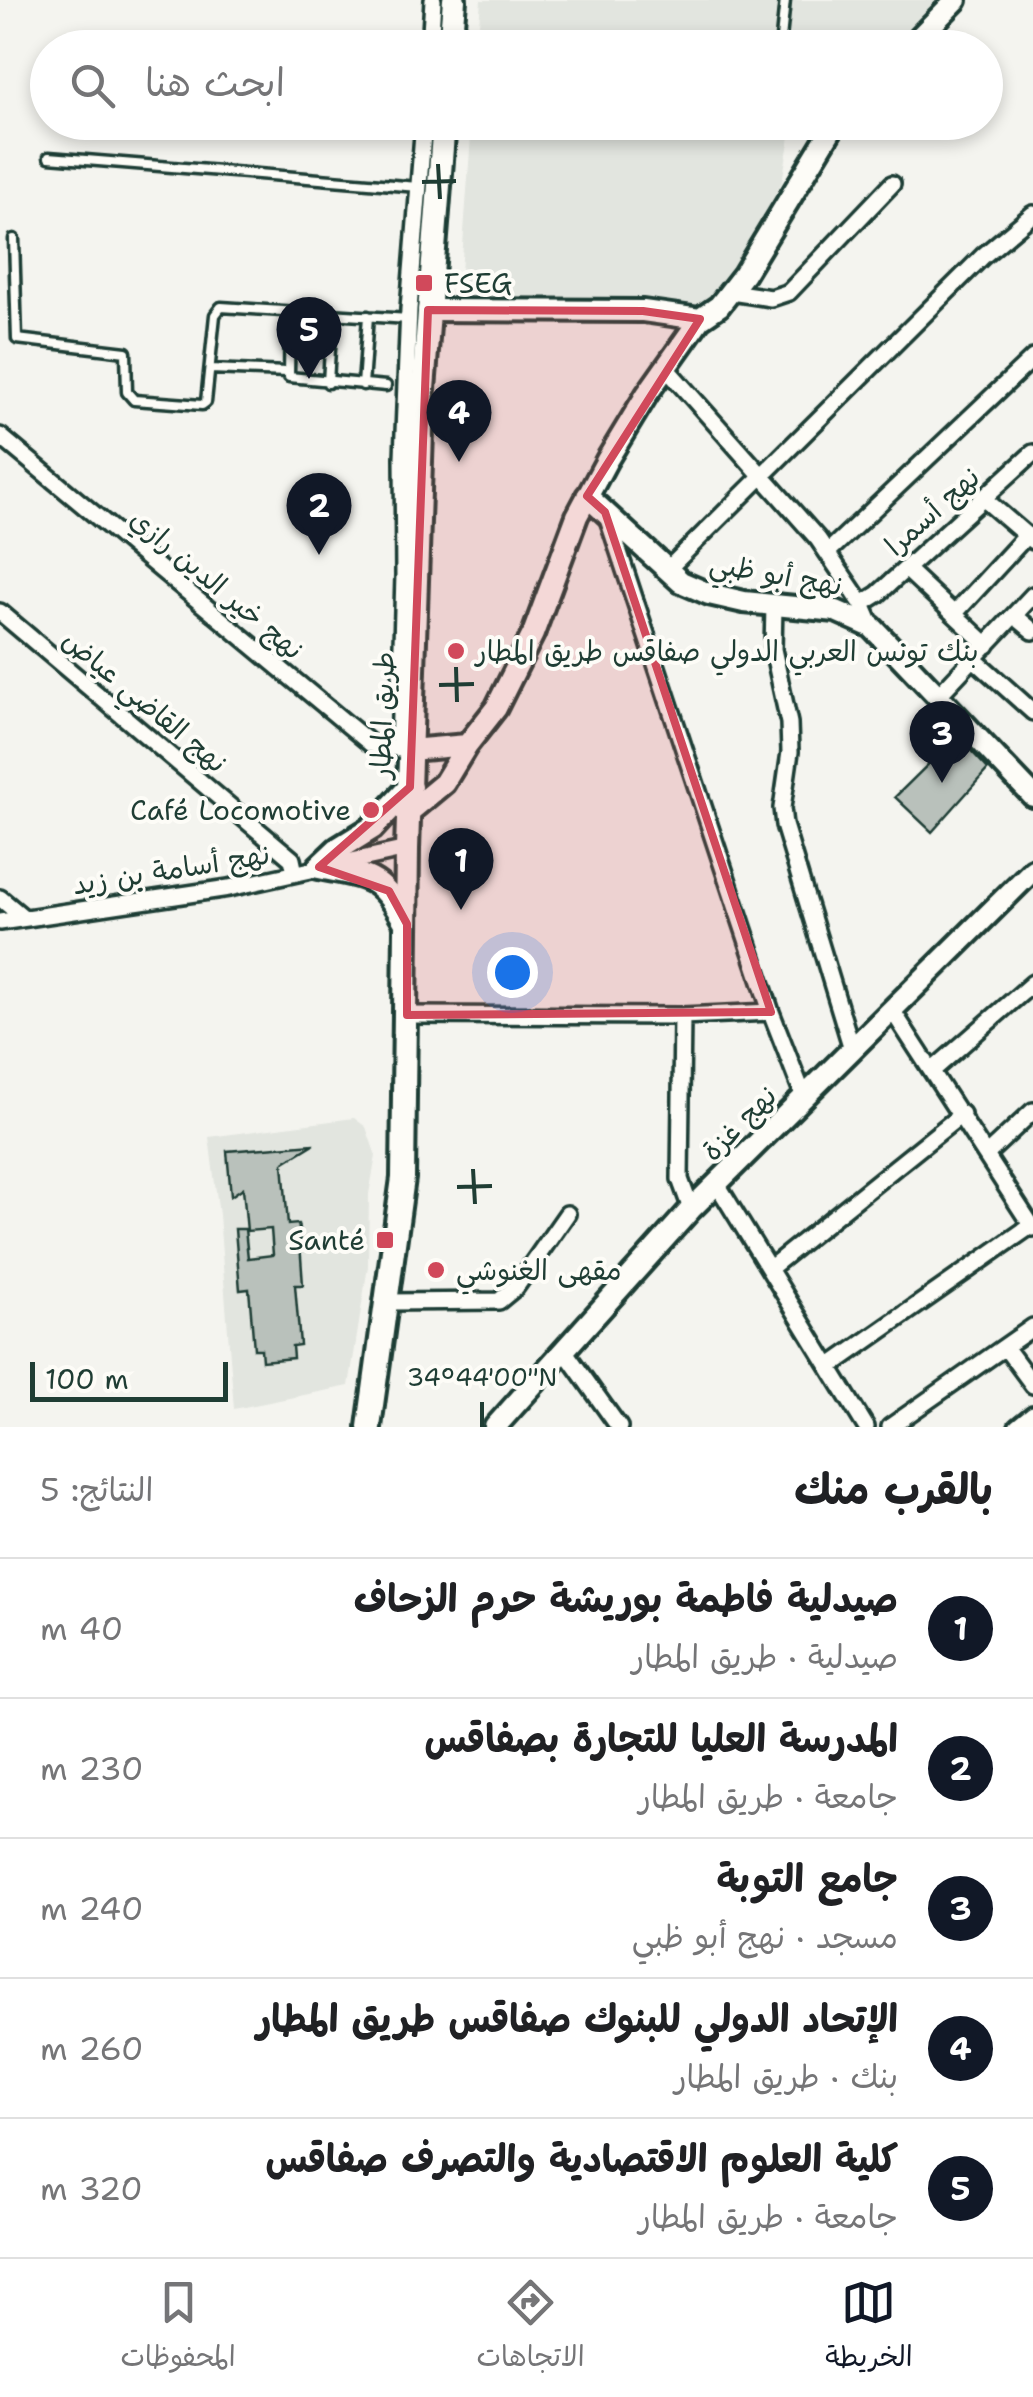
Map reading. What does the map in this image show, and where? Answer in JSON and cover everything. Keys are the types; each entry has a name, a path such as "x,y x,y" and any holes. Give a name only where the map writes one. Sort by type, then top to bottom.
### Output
{"main road":[{"path":"452,30 454,0"},
{"name":"طريق المطار","path":"370,1427 402,1178 410,787 404,749 415,313 441,140"},
{"path":"319,868 338,849 372,828 410,787"},
{"path":"319,868 356,874 380,884 407,924"}],"street":[{"path":"431,30 433,0"},
{"path":"927,30 956,0"},
{"path":"423,140 415,313 642,310 700,320"},
{"path":"409,812 444,783 496,708 526,648 587,496 624,432 700,320 731,292 825,140"},
{"path":"731,292 771,298 789,292 892,184"},
{"path":"667,570 982,256 1033,214"},
{"path":"828,552 1033,358"},
{"path":"666,368 828,552 862,604 872,627"},
{"name":"نهج خير الدين رازي","path":"0,436 371,744 404,749"},
{"name":"نهج أسمرا","path":"862,604 983,498 1029,464"},
{"name":"نهج أبو ظبي","path":"587,496 682,582 709,594 836,612 872,627 1033,796"},
{"path":"955,613 1030,538 983,498"},
{"path":"606,512 771,1012 804,1097"},
{"path":"906,569 987,646"},
{"path":"938,697 1033,595"},
{"path":"774,606 774,648 789,722 784,826 852,1049"},
{"name":"نهج القاضي عياض","path":"0,612 292,859 296,873"},
{"path":"1015,616 1033,631"},
{"path":"974,659 1033,712"},
{"path":"404,749 467,746"},
{"name":"نهج أسامة بن زيد","path":"0,922 229,888 407,849"},
{"name":"نهج غزة","path":"495,1427 690,1209 1033,870"},
{"path":"0,898 24,918"},
{"path":"933,1070 1033,983"},
{"path":"829,1367 1032,1226 892,1010"},
{"path":"407,1015 682,1016 771,1012"},
{"path":"682,1016 680,1178 690,1209"},
{"path":"987,1154 1033,1111"},
{"path":"770,1270 962,1114"},
{"path":"717,1184 866,1427"},
{"path":"388,1302 500,1301 516,1287 567,1214"},
{"path":"890,1427 1033,1327"},
{"path":"1005,1347 1033,1385"},
{"path":"564,1350 619,1427"},
{"path":"1017,1427 1033,1414"}],"lane":[{"path":"782,30 784,0"},
{"path":"49,158 420,187"},
{"path":"14,240 17,339 126,352 128,392 134,400 202,405 208,396 217,310 368,316 415,313"},
{"path":"0,283 14,284"},
{"path":"290,312 287,372 294,380 386,386"},
{"path":"328,382 332,314"},
{"path":"364,385 368,316"},
{"path":"210,369 287,372"}],"highlighted area":[{"path":"428,310 643,311 700,319 587,496 605,512 771,1012 407,1015 407,924 389,891 319,867 410,787"}],"shaded area":[{"path":"481,0 940,0 909,30 478,30"},
{"path":"471,140 789,140 782,182 725,287 696,304 487,303 460,286"},
{"path":"354,1118 366,1127 376,1156 369,1194 368,1266 349,1386 234,1409 209,1137"}],"building":[{"path":"957,736 988,769 932,832 895,797"},
{"path":"314,1144 283,1163 288,1225 298,1224 299,1229 303,1285 295,1285 300,1345 292,1346 293,1358 262,1361 261,1349 254,1349 249,1289 240,1290 235,1229 245,1229 248,1258 273,1255 271,1229 247,1231 243,1188 231,1196 227,1151"}],"place":[{"name":"FSEG","path":"424,283"},
{"name":"كلية العلوم الاقتصادية والتصرف صفاقس","path":"309,379"},
{"name":"الإتحاد الدولي للبنوك صفاقس طريق المطار","path":"459,462"},
{"name":"المدرسة العليا للتجارة بصفاقس","path":"319,555"},
{"name":"بنك تونس العربي الدولي صفاقس طريق المطار","path":"456,651"},
{"name":"جامع التوبة","path":"942,783"},
{"name":"Café Locomotive","path":"371,810"},
{"name":"صيدلية فاطمة بوريشة حرم الزحاف","path":"461,910"},
{"name":"Santé","path":"385,1240"},
{"name":"مقهى الغنوشي","path":"436,1270"}]}
